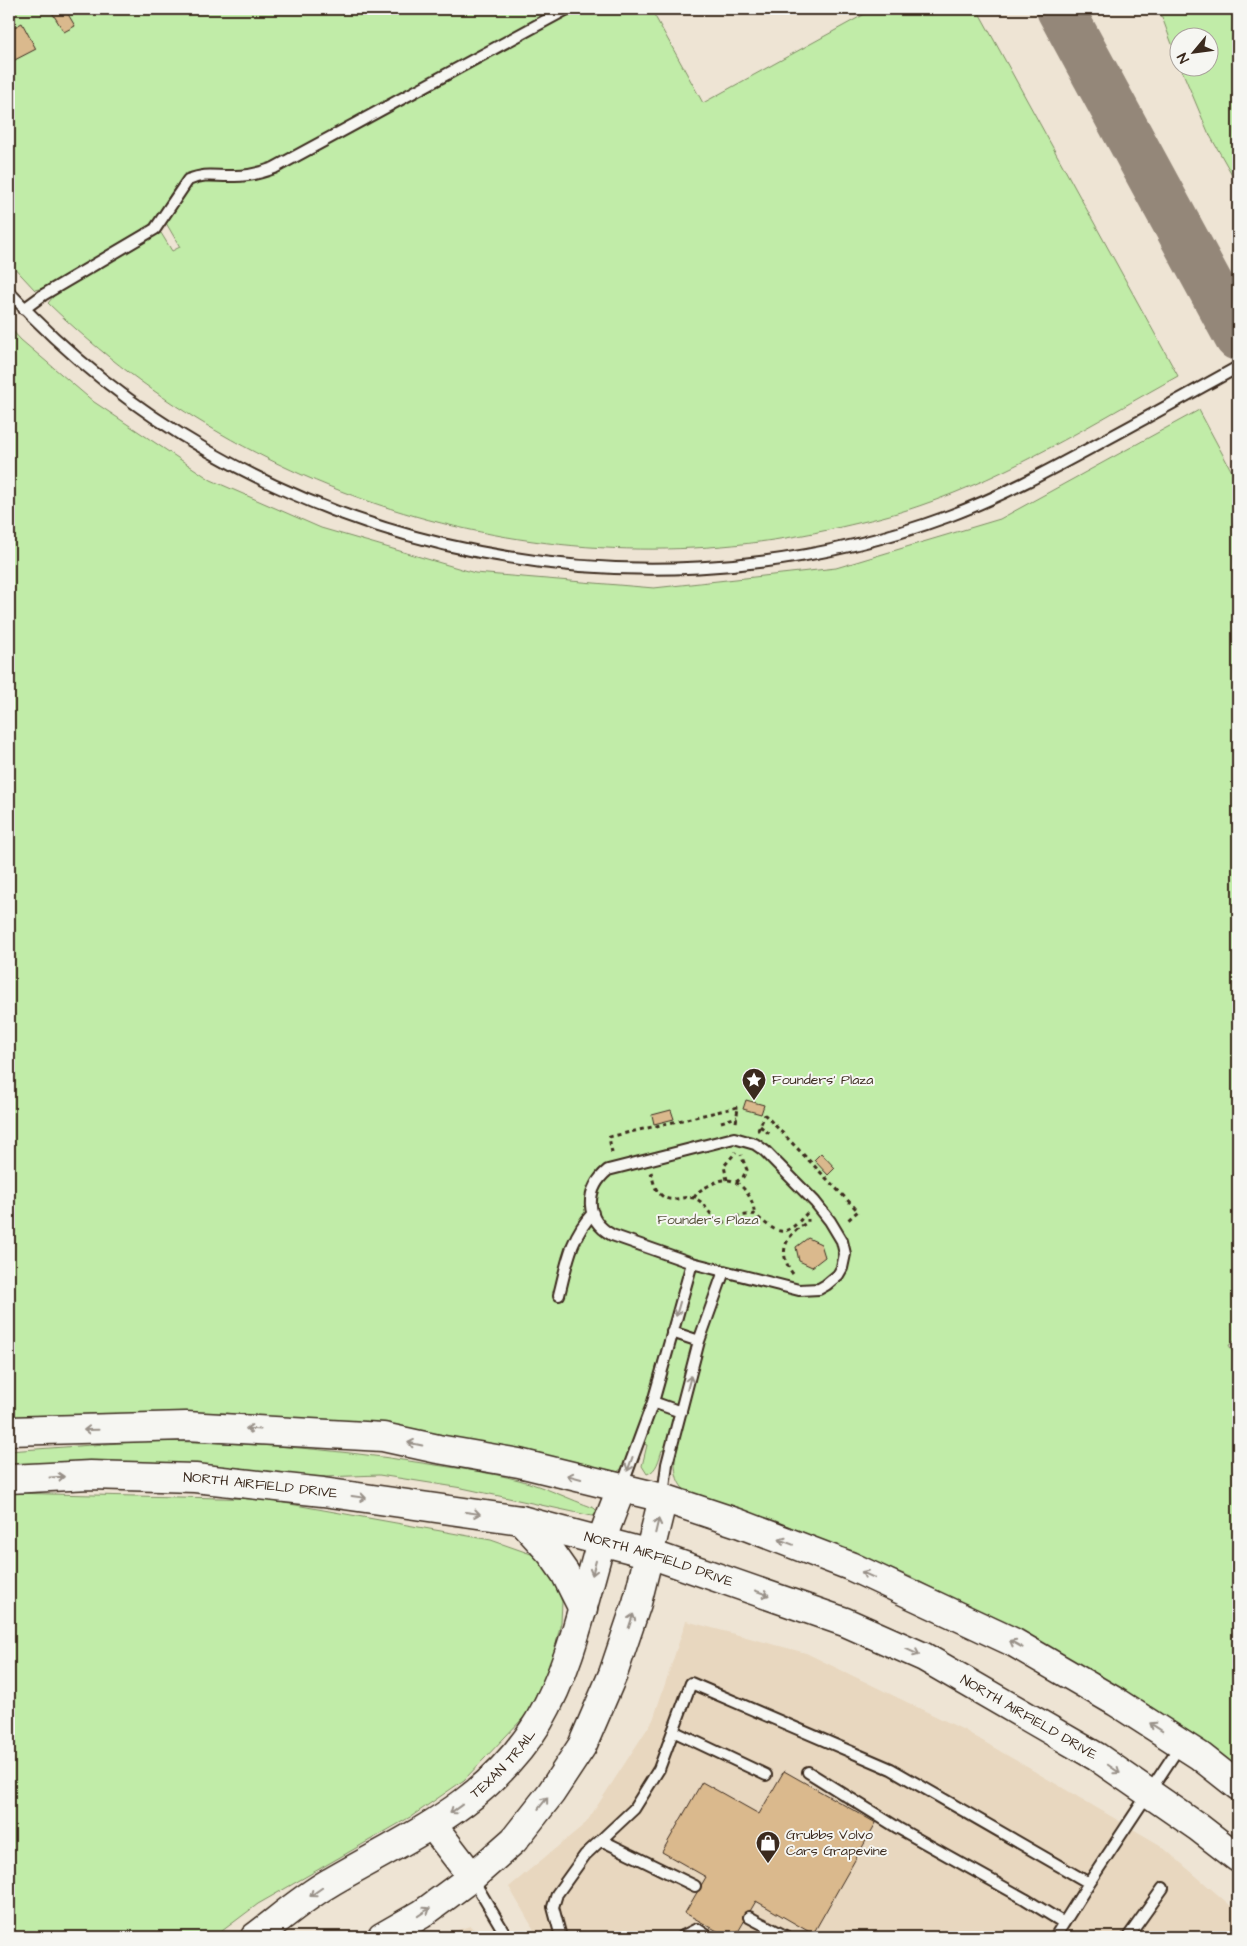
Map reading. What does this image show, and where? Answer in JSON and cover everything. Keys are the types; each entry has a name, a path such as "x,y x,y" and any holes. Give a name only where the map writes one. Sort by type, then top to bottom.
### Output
{"main road":[{"path":"9,1431 186,1426 383,1437 438,1449 519,1462 663,1498 738,1523 850,1566 1013,1642 1116,1702 1200,1756 1238,1786"},
{"name":"NORTH AIRFIELD DRIVE","path":"9,1479 90,1475 195,1478 323,1492 521,1520 650,1554 845,1622 924,1657 1097,1757 1198,1827 1238,1858"},
{"name":"TEXAN TRAIL","path":"255,1937 326,1884 433,1826 466,1802 507,1765 539,1721 563,1671 602,1541 621,1489"},
{"path":"382,1937 422,1914 472,1877 514,1840 551,1793 582,1746 613,1674 637,1603 663,1498"},
{"path":"521,1520 551,1553 565,1573 583,1609"},
{"path":"433,1826 472,1877"}],"lane":[{"path":"24,309 43,295 155,229 188,180 211,174 250,175 274,168 567,9"},
{"path":"11,299 56,340 162,422 237,467 282,490 367,522 445,545 515,559 577,566 669,569 712,567 816,553 903,531 989,500 1041,475 1238,367"},
{"path":"734,1138 744,1139 755,1144 815,1202 830,1221 844,1248 845,1254 842,1268 832,1281 818,1289 799,1290 692,1263 612,1235 604,1231 598,1224 593,1213 591,1194 600,1176 608,1170 734,1138"},
{"path":"558,1295 570,1247 582,1225 593,1213"},
{"path":"621,1489 653,1402 692,1263"},
{"path":"663,1498 667,1464 699,1341 724,1271"},
{"path":"672,1332 699,1341"},
{"path":"653,1402 681,1412"},
{"path":"561,1937 553,1907 557,1894 586,1856 634,1809 659,1769 692,1683 891,1769 1089,1883"},
{"path":"673,1731 766,1775"},
{"path":"1060,1930 1181,1744"},
{"path":"808,1772 898,1828 1025,1899 1068,1937"},
{"path":"601,1840 695,1886"},
{"path":"472,1877 507,1937"},
{"path":"1128,1937 1163,1888"},
{"path":"749,1917 787,1937"},
{"path":"681,1937 697,1929 710,1937"}],"path":[{"path":"612,1153 609,1137 719,1113 738,1107 736,1123 744,1126"},
{"path":"751,1128 758,1130 765,1115 858,1210 847,1221"},
{"path":"721,1122 737,1117"},
{"path":"760,1126 772,1136"},
{"path":"727,1180 724,1166 738,1152 747,1170 744,1177 735,1182"},
{"path":"648,1159 656,1188 660,1194 668,1199 694,1198 715,1219 723,1222 754,1214"},
{"path":"694,1198 704,1188 718,1181 727,1180 735,1182 753,1202 754,1214 772,1229 784,1231 795,1226 815,1202"},
{"path":"794,1275 785,1259 784,1250 791,1234 808,1220"}],"shaded area":[{"path":"686,1621 806,1653 964,1730 1160,1845 1238,1912 1238,1937 538,1937 509,1887 586,1823 653,1720"},
{"path":"470,1926 482,1937 439,1937 442,1935"}],"green space":[{"path":"9,9 557,9 272,164 246,171 215,169 192,173 175,187 148,226 43,288 35,290 9,262"},
{"path":"577,9 651,9 703,103 874,9 977,9 1178,376 1019,464 953,493 909,509 841,527 734,545 626,549 520,539 416,516 316,481 220,433 130,374 48,303 58,291 155,233 161,233 172,251 180,247 166,223 191,183 197,180 244,180 265,177"},
{"path":"1159,9 1238,9 1238,185 1208,132 1185,78 1220,78 1220,28 1170,28 1170,39"},
{"name":"Founder's Plaza","path":"9,327 21,340 94,402 211,480 321,528 475,573 654,588 836,568 1000,519 1199,410 1238,483 1238,1339 1229,1345 1238,1362 1238,1770 1166,1717 1022,1635 911,1577 776,1521 690,1494 681,1486 676,1476 675,1453 662,1450 659,1461 653,1470 647,1474 642,1466 647,1445 634,1441 625,1466 613,1475 396,1429 224,1413 89,1414 9,1419"},
{"path":"147,1441 250,1444 354,1453 459,1468 529,1483 594,1508 597,1511 592,1516 462,1488 379,1475 324,1477 259,1473 9,1465 9,1451"},
{"path":"9,1493 262,1499 491,1540 531,1554 544,1564 557,1588 562,1602 561,1622 551,1666 525,1716 464,1780 412,1816 258,1904 214,1937 9,1937"}],"building":[{"path":"65,9 75,26 64,32 51,11"},
{"path":"22,23 36,49 9,63 9,30"},
{"path":"746,1100 764,1105 761,1114 743,1109"},
{"path":"671,1110 674,1119 654,1124 652,1115"},
{"path":"821,1153 835,1168 828,1175 814,1160"},
{"path":"808,1238 821,1244 825,1257 812,1267 799,1261 796,1247"},
{"name":"Grubbs Volvo Cars Grapevine","path":"784,1771 876,1823 813,1934 756,1901 735,1937 728,1937 685,1913 706,1877 662,1852 702,1782 759,1814"}],"taxiway":[{"path":"1060,9 1238,337"}],"place":[{"name":"Founders' Plaza","path":"754,1101"},
{"name":"Grubbs Volvo Cars Grapevine","path":"768,1864"}]}
